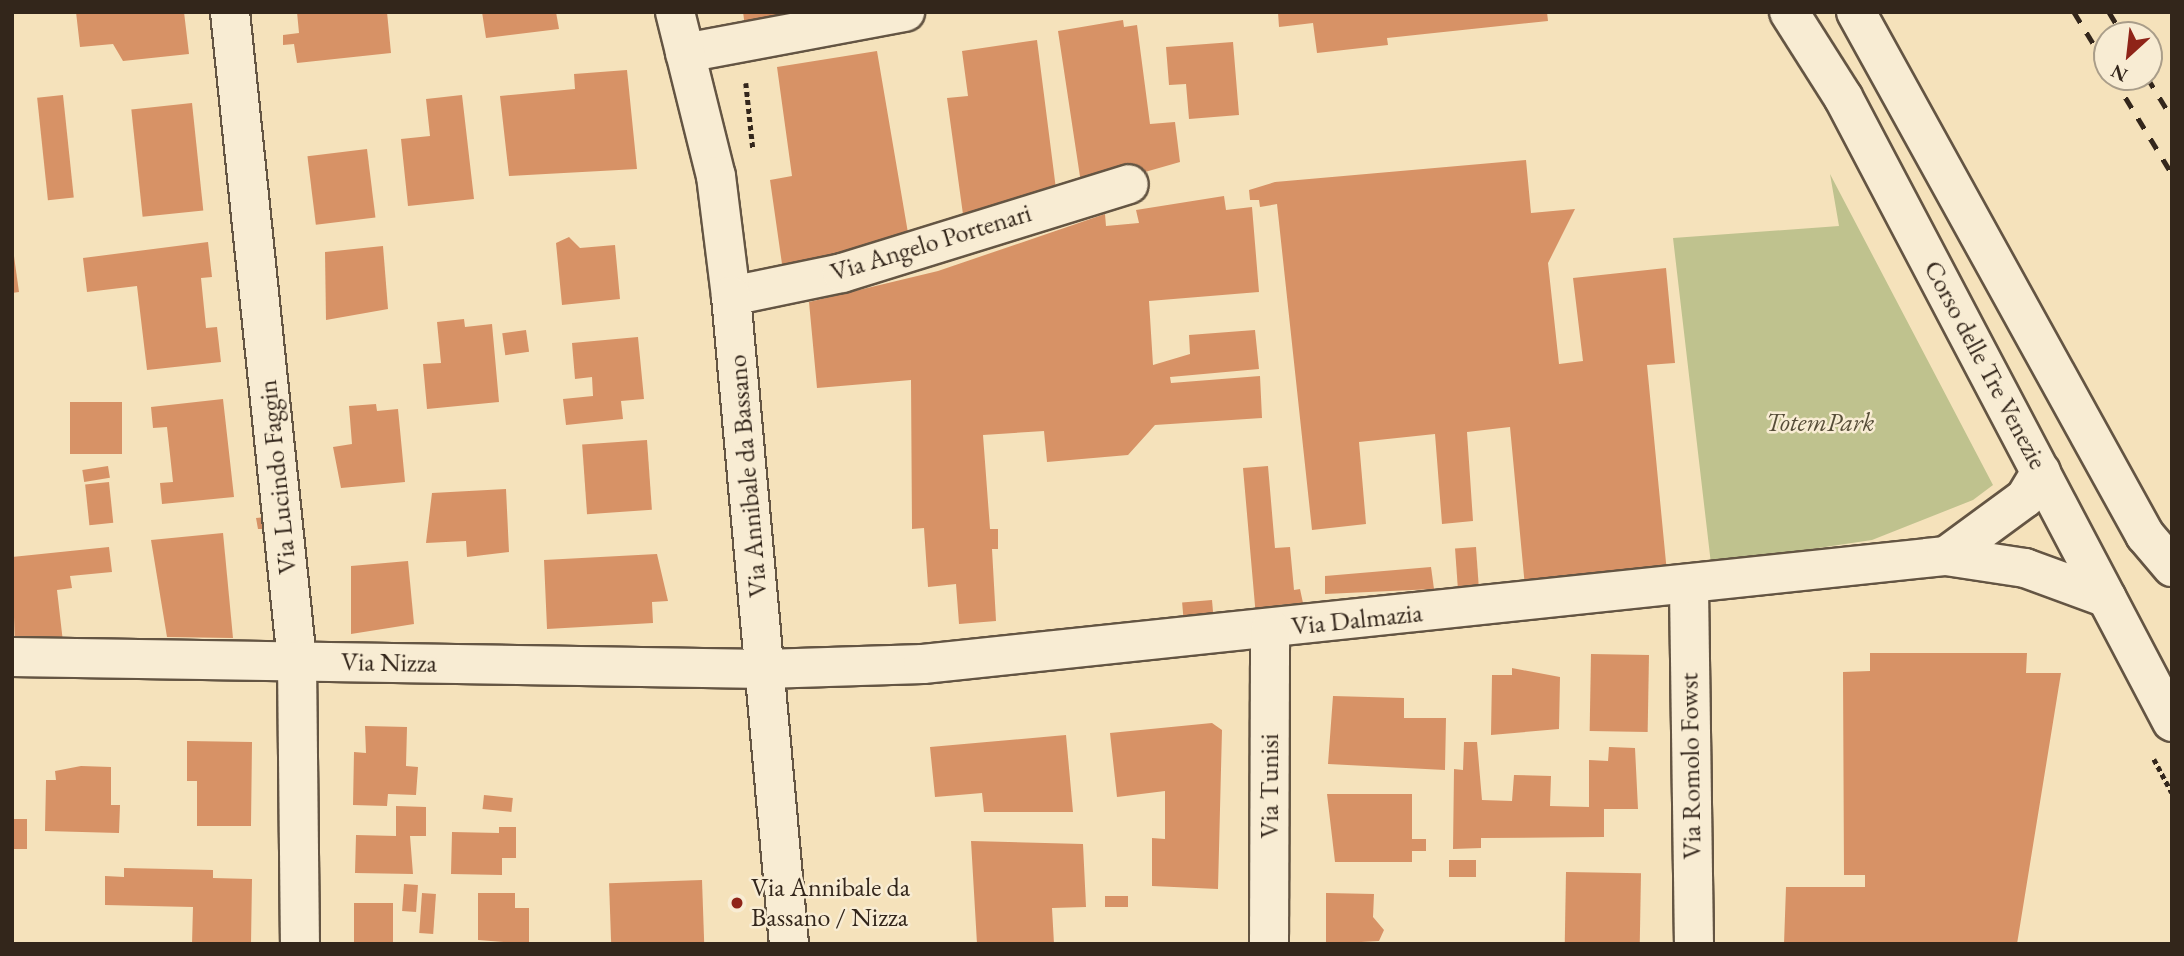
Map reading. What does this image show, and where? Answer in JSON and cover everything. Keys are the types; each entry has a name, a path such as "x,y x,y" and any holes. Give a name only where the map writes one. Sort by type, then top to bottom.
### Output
{"street":[{"name":"Via Lucindo Faggin","path":"230,12 297,661 300,944"},
{"name":"Via Annibale da Bassano","path":"675,12 716,176 731,296 789,944"},
{"path":"685,53 905,12"},
{"name":"Corso delle Tre Venezie","path":"1789,12 1843,97 2107,598 2159,733"},
{"path":"1856,12 2145,535 2172,566"},
{"name":"Via Angelo Portenari","path":"731,296 842,272 1129,184"},
{"name":"Via Dalmazia","path":"1947,556 2025,498 2041,471"},
{"name":"Via Dalmazia","path":"765,669 923,664 1689,588 1947,556 2025,568 2107,598"},
{"name":"Via Romolo Fowst","path":"1689,588 1694,944"},
{"name":"Via Tunisi","path":"1269,944 1270,629"},
{"name":"Via Nizza","path":"12,657 765,669"}],"path":[{"path":"2159,733 2172,793"}],"green space":[{"name":"TotemPark","path":"1830,174 1993,485 1973,500 1872,540 1711,564 1673,238 1839,226"}],"building":[{"path":"76,12 184,12 189,54 123,61 113,44 80,47"},
{"path":"297,12 387,12 391,53 297,63 294,44 283,45 283,35 299,33"},
{"path":"482,12 556,12 559,29 486,38"},
{"path":"743,12 873,12 746,34"},
{"path":"1278,12 1547,12 1548,21 1387,38 1388,45 1317,53 1313,23 1279,27"},
{"path":"1123,20 1124,27 1137,25 1150,124 1175,122 1180,162 1082,190 1058,31"},
{"path":"1037,40 1057,197 965,229 947,98 968,96 962,51"},
{"path":"1233,42 1239,115 1189,119 1186,84 1169,85 1166,47"},
{"path":"877,51 908,233 954,217 959,230 784,278 770,180 792,176 777,67"},
{"path":"627,70 637,169 509,176 500,96 575,89 574,74"},
{"path":"63,95 74,197 48,200 37,98"},
{"path":"462,95 474,199 408,206 401,139 430,136 426,99"},
{"path":"192,103 203,210 143,217 131,109"},
{"path":"367,149 375,217 316,225 307,156"},
{"path":"1526,160 1531,213 1575,209 1548,263 1559,364 1583,361 1573,278 1666,268 1675,363 1647,365 1667,573 1525,587 1510,427 1467,432 1473,521 1442,524 1435,434 1359,442 1366,524 1312,530 1277,204 1260,207 1259,200 1250,200 1249,190 1275,182"},
{"path":"1224,196 1226,210 1252,207 1259,292 1149,301 1153,365 1190,354 1189,335 1255,330 1259,369 1170,377 1171,383 1260,376 1262,418 1155,425 1128,455 1047,462 1044,431 983,435 990,529 998,529 998,549 992,549 996,621 959,624 956,584 928,587 924,528 912,529 911,380 817,388 809,302 938,271 1105,214 1106,226 1139,223 1136,210"},
{"path":"569,237 580,248 615,245 620,299 562,305 556,243"},
{"path":"12,242 19,292 12,293"},
{"path":"208,242 212,277 201,278 206,328 217,327 221,362 147,370 137,286 87,292 83,258"},
{"path":"383,246 388,309 326,320 325,252"},
{"path":"464,319 465,327 492,324 499,402 427,409 423,364 441,363 437,322"},
{"path":"526,330 529,352 505,355 502,333"},
{"path":"638,337 644,399 621,401 623,419 566,425 563,399 593,396 592,377 575,379 572,343"},
{"path":"223,399 234,497 162,504 160,483 173,482 167,427 153,428 151,407"},
{"path":"70,402 122,402 122,454 70,454"},
{"path":"376,404 377,411 398,409 405,482 341,488 333,447 352,444 349,406"},
{"path":"647,440 652,510 587,514 582,445"},
{"path":"108,466 110,478 84,482 82,470"},
{"path":"1268,466 1275,548 1290,547 1294,590 1300,589 1303,603 1279,605 1280,615 1256,617 1243,468"},
{"path":"109,482 113,523 89,525 85,485"},
{"path":"506,489 509,552 467,557 466,541 426,543 432,493"},
{"path":"266,517 267,529 258,529 256,518"},
{"path":"223,533 233,638 167,637 151,540"},
{"path":"109,547 112,572 70,576 72,588 57,590 63,642 15,647 12,557"},
{"path":"1476,547 1479,586 1458,587 1455,548"},
{"path":"657,554 668,601 652,602 653,623 547,629 544,560"},
{"path":"408,561 414,624 351,634 351,566"},
{"path":"1431,567 1434,589 1325,594 1325,576"},
{"path":"1212,600 1214,622 1184,625 1182,603"},
{"path":"1870,653 2027,653 2026,673 2061,673 2017,944 1784,944 1786,887 1865,887 1865,875 1844,875 1843,672 1870,671"},
{"path":"1591,654 1649,655 1648,732 1590,731"},
{"path":"1512,668 1560,677 1559,729 1491,735 1492,675 1512,675"},
{"path":"1333,696 1404,698 1404,718 1446,718 1445,770 1328,764"},
{"path":"1212,723 1222,730 1218,889 1152,886 1152,838 1165,839 1165,791 1117,797 1110,733"},
{"path":"365,726 407,727 406,766 418,767 416,795 388,794 387,806 353,805 354,752 366,753"},
{"path":"1066,735 1073,812 984,812 982,793 935,797 930,747"},
{"path":"187,741 252,742 251,826 197,826 197,781 187,781"},
{"path":"1464,742 1477,742 1482,800 1512,801 1514,775 1551,776 1550,806 1589,807 1589,760 1608,761 1609,747 1635,748 1638,809 1604,809 1604,837 1481,838 1481,848 1453,849 1454,769 1463,770"},
{"path":"81,766 111,767 111,805 120,805 119,833 45,831 46,780 56,780 55,771"},
{"path":"1327,794 1412,794 1412,839 1426,839 1426,851 1412,851 1412,862 1335,862"},
{"path":"484,795 513,798 511,812 483,809"},
{"path":"396,806 426,807 426,836 410,836 413,874 355,873 356,835 396,836"},
{"path":"12,819 27,819 27,849 12,849"},
{"path":"499,827 516,827 516,858 502,858 502,875 451,874 452,832 499,833"},
{"path":"971,841 1083,844 1086,907 1052,908 1054,944 977,944"},
{"path":"1449,860 1476,860 1476,877 1449,877"},
{"path":"124,868 213,870 213,878 252,879 251,944 192,944 193,907 105,905 105,876 124,877"},
{"path":"1566,872 1641,873 1640,944 1565,944"},
{"path":"702,880 704,944 611,944 609,883"},
{"path":"404,884 418,885 416,912 402,911"},
{"path":"422,893 436,894 433,934 419,933"},
{"path":"478,893 515,893 515,908 529,908 529,944 478,940"},
{"path":"1326,893 1374,894 1373,917 1384,930 1379,941 1326,944"},
{"path":"1105,896 1128,896 1128,907 1105,907"},
{"path":"354,903 393,903 393,944 354,944"}],"railway":[{"path":"2074,12 2093,43"},
{"path":"2109,12 2114,21"},
{"path":"2122,91 2172,174"},
{"path":"2156,91 2172,118"}],"place":[{"name":"Via Annibale da Bassano / Nizza","path":"737,903"}]}
